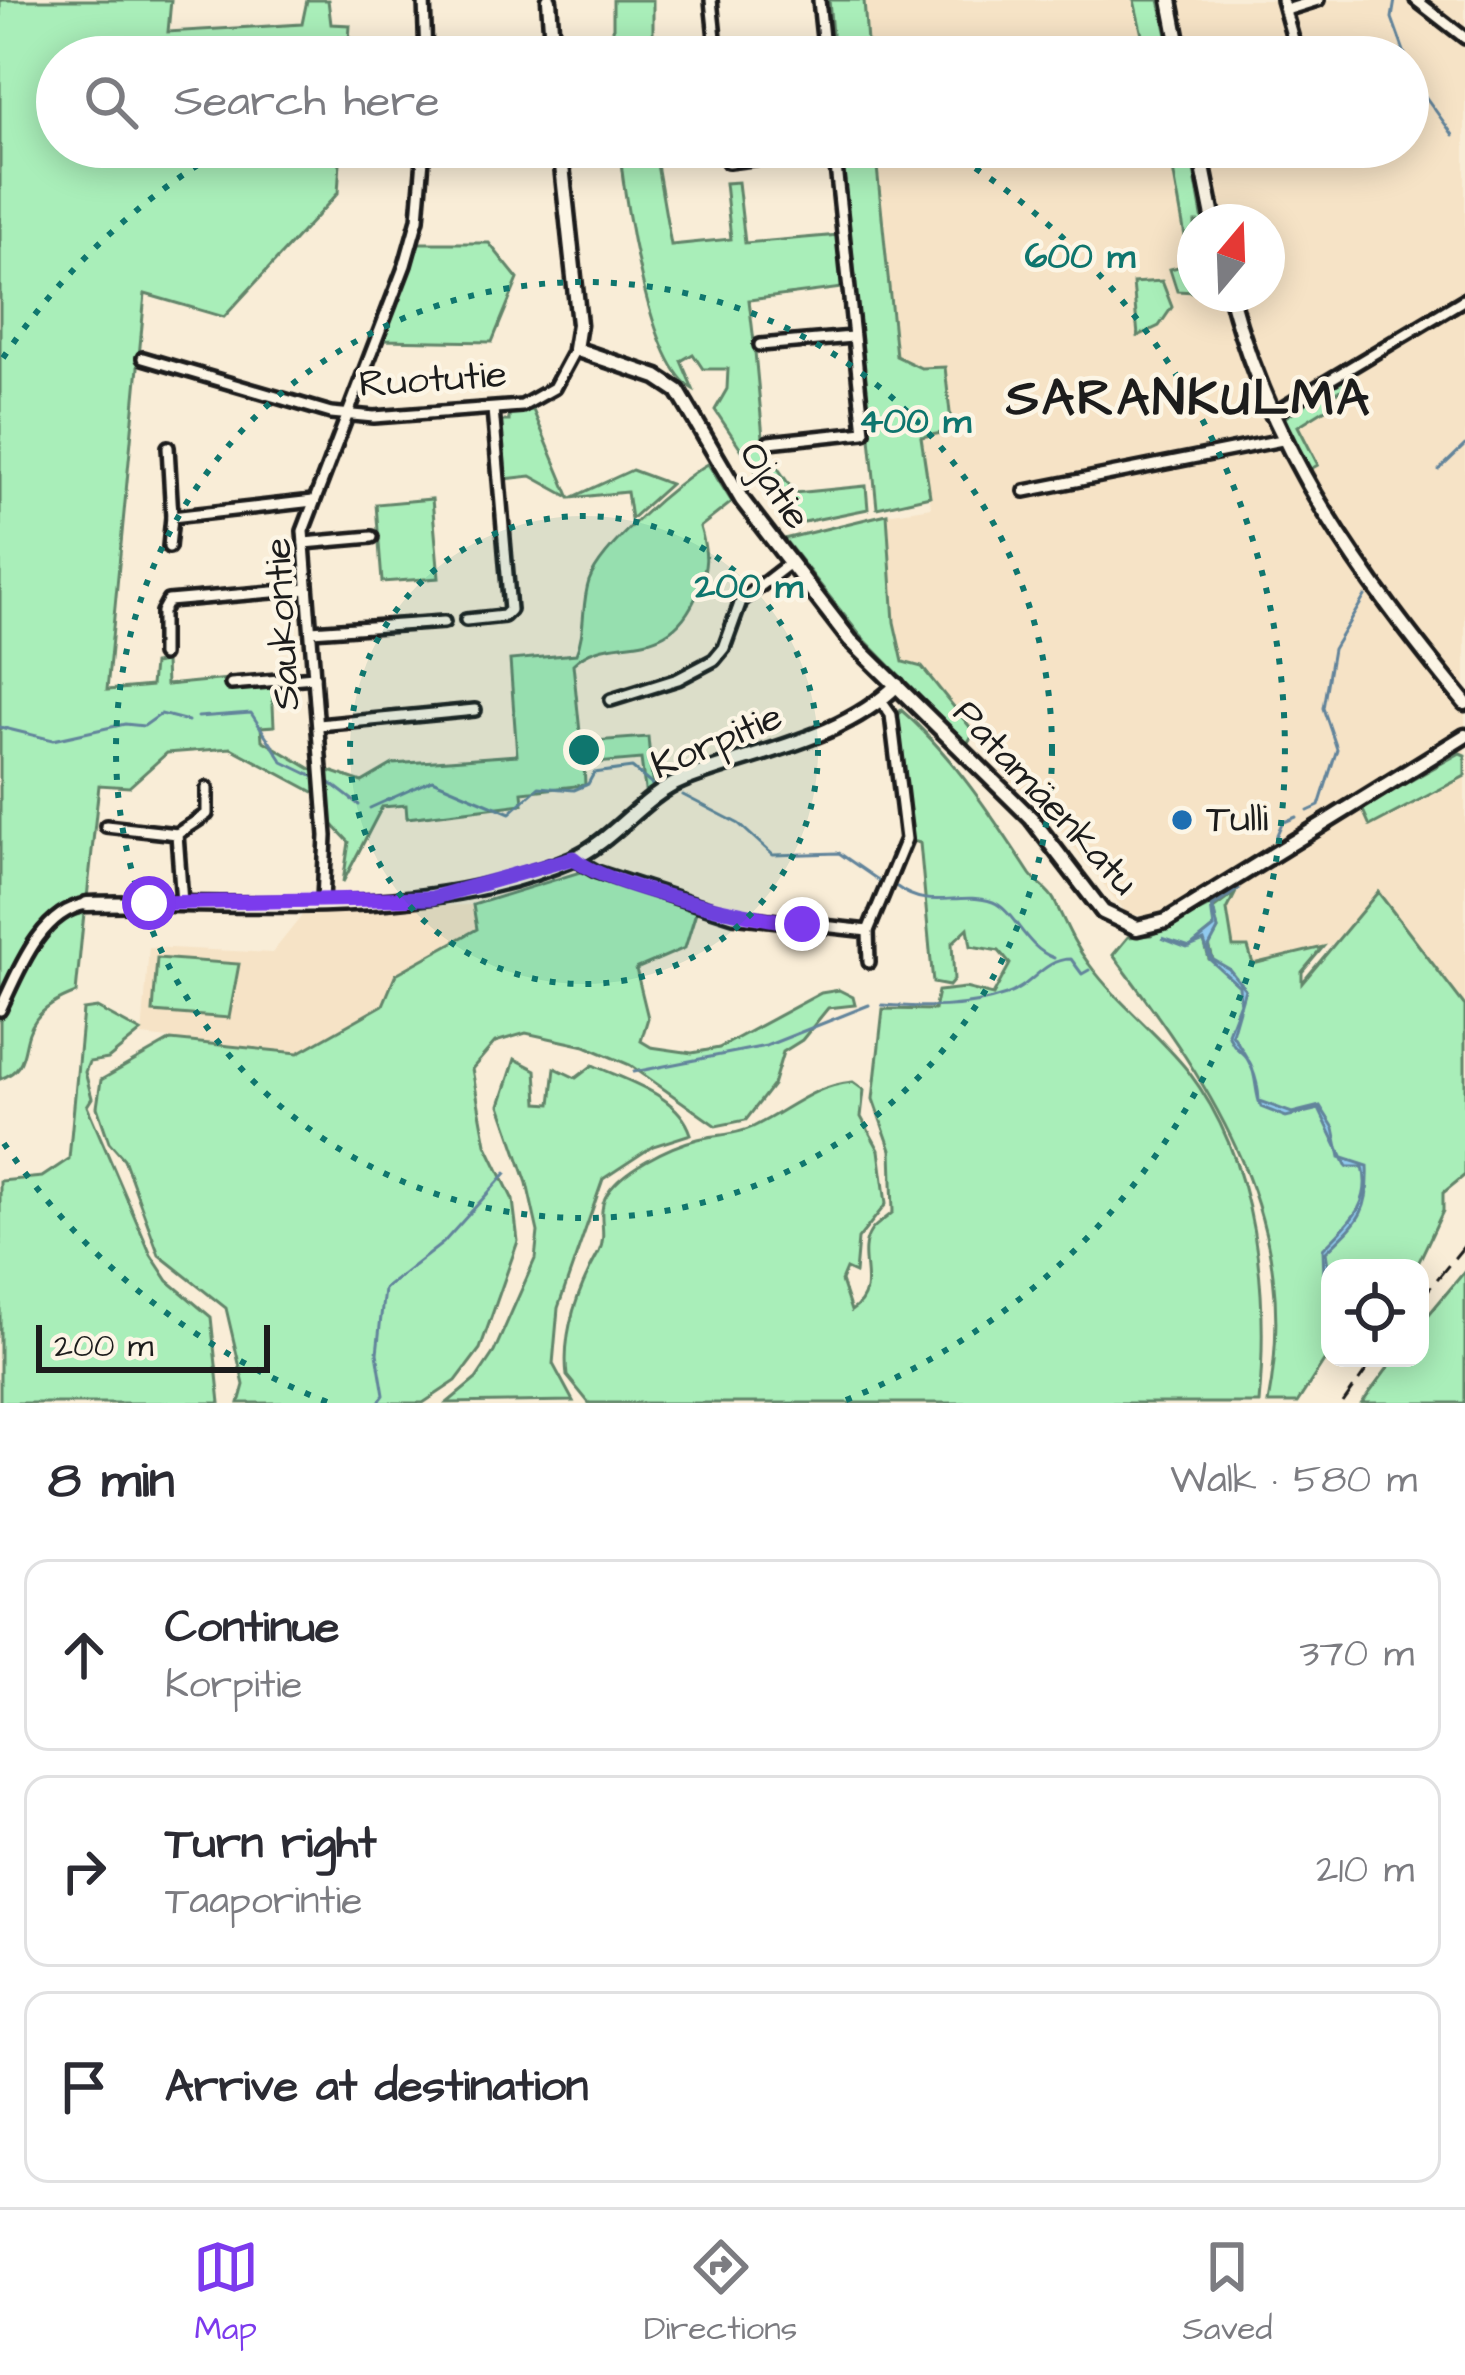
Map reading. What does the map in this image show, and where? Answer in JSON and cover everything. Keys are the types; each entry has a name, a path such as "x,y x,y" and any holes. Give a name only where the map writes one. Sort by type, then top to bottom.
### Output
{"street":[{"path":"424,0 425,36"},
{"path":"549,0 552,36"},
{"path":"712,0 715,36"},
{"path":"819,0 822,36"},
{"path":"1170,0 1177,36"},
{"path":"1292,36 1284,5 1318,0"},
{"path":"1417,0 1465,38"},
{"name":"Saukontie","path":"323,902 326,836 304,543 313,501 410,246 421,168"},
{"path":"562,168 579,324 575,350"},
{"path":"770,442 864,432 836,168"},
{"path":"1203,168 1210,204"},
{"path":"1271,416 1465,299"},
{"path":"1236,312 1271,416 1333,532 1465,704"},
{"path":"760,344 852,337"},
{"name":"Ruotutie","path":"143,358 347,416 493,410 544,397 564,375 575,350"},
{"name":"Ojatie","path":"575,350 657,377 679,392 742,500 850,640 897,685"},
{"path":"466,620 504,616 510,610 493,410"},
{"path":"1025,491 1282,440"},
{"path":"169,447 169,547"},
{"path":"172,517 313,501"},
{"path":"304,543 372,537"},
{"path":"611,700 678,679 714,660 724,648 741,601 790,563"},
{"path":"162,655 162,612 168,601 307,589"},
{"path":"311,632 444,622"},
{"path":"231,684 314,676"},
{"path":"869,962 868,931 907,839 891,715 881,701 897,685"},
{"name":"Patamäenkatu","path":"897,685 1030,818 1103,912 1137,928 1166,921 1465,736"},
{"name":"Korpitie","path":"87,904 454,896 573,858 679,782 865,714 881,701"},
{"path":"319,725 475,710"},
{"path":"106,826 177,834 207,814 207,788"},
{"path":"177,834 182,903"},
{"path":"573,858 597,872 733,916 868,931"},
{"path":"0,1010 46,927 57,915 87,904"}],"shaded area":[{"path":"864,0 1465,0 1465,1006 1378,893 1331,945 1253,964 1232,948 1227,909 1240,888 1179,920 1127,914 1040,804 1003,775 989,747 922,667 903,662 894,622 887,514 931,507 921,437 952,431 945,367 921,368 896,356 877,168 1429,168 1429,36 867,36"},
{"path":"473,905 478,928 397,974 383,1005 298,1053 142,1036 149,947 272,953 308,908"}],"green space":[{"path":"0,0 171,0 168,32 302,24 307,0 328,0 331,24 350,25 349,36 36,36 36,168 340,168 338,193 224,317 145,294 107,690 151,686 153,664 165,662 166,685 228,679 231,688 272,685 274,726 261,727 262,740 316,772 319,795 231,748 167,753 129,787 99,785 87,898 47,918 0,1002"},
{"path":"613,0 653,0 653,36 613,36"},
{"path":"829,0 864,0 867,36 832,36"},
{"path":"1134,0 1159,0 1167,36 1142,36"},
{"path":"622,168 658,168 671,245 731,239 725,183 738,182 745,243 840,235 842,288 749,300 754,342 759,342 755,352 764,448 795,493 866,486 868,509 799,523 774,498 715,410 727,389 728,369 703,369 693,354 681,361 693,389 663,348 641,278"},
{"path":"843,168 877,168 896,356 921,368 945,367 952,431 921,437 930,496 877,508"},
{"path":"1173,168 1194,168 1200,204 1179,204"},
{"path":"417,243 489,243 518,279 492,342 381,340"},
{"path":"1162,281 1172,307 1159,326 1138,336 1133,283"},
{"path":"1345,378 1351,384 1331,396 1335,403 1298,426 1318,465 1307,471 1284,418"},
{"path":"533,410 570,497 531,476 504,479 499,421 509,421 509,413"},
{"path":"708,464 732,502 700,527 705,567 685,616 655,639 604,648 573,664 581,742 648,737 653,792 646,797 641,759 584,764 585,785 522,792 523,804 407,818 406,805 382,807 343,882 349,842 332,824 327,770 362,782 393,764 517,755 510,660 576,654 589,581 596,567 641,516"},
{"path":"632,470 670,484 631,519 627,492 571,498"},
{"path":"432,499 439,578 382,582 376,504"},
{"path":"887,514 894,622 903,662 922,667 974,732 967,744 859,634 784,539"},
{"path":"901,710 955,767 1030,874 1052,896 1078,948 1100,978 1176,1057 1212,1107 1244,1187 1254,1230 1262,1318 1259,1403 589,1403 567,1376 569,1327 602,1245 605,1198 621,1178 673,1147 746,1130 812,1094 853,1082 864,1090 861,1117 879,1150 886,1204 858,1239 855,1273 846,1269 841,1281 851,1311 860,1303 867,1283 866,1241 873,1228 893,1212 891,1150 873,1099 883,1009 934,1010 938,991 965,988 993,995 1010,964 999,951 971,946 968,928 952,943 954,980 949,986 933,983 920,843 912,841 896,721"},
{"path":"1460,753 1465,755 1465,776 1370,826 1362,808"},
{"path":"580,872 685,904 696,912 685,948 636,969 648,1018 641,1041 651,1047 692,1053 719,1048 821,993 839,990 853,997 855,1005 828,1008 802,1040 783,1052 773,1085 746,1120 716,1126 630,1065 585,1046 526,1033 495,1042 472,1069 486,1144 513,1200 518,1241 480,1349 456,1381 423,1403 239,1403 244,1385 226,1308 159,1255 124,1159 109,1142 97,1107 101,1080 171,1040 298,1053 383,1005 396,974 477,929 473,905"},
{"path":"1236,892 1227,910 1233,947 1248,947 1253,964 1323,947 1302,972 1302,983 1378,892 1465,1006 1465,1175 1443,1193 1443,1211 1420,1259 1321,1259 1321,1366 1297,1403 1268,1403 1276,1337 1273,1275 1261,1217 1242,1162 1186,1057 1113,955 1128,937 1151,935 1212,905 1214,928 1197,942 1204,941 1213,960 1209,944 1218,930 1213,909"},
{"path":"84,913 76,993 39,1016 21,1063 0,1079 0,1020 44,937 62,919"},
{"path":"157,958 239,964 229,1018 153,1012"},
{"path":"97,1008 141,1032 108,1059 89,1062 85,1072 92,1098 87,1106 151,1255 168,1281 211,1317 220,1403 0,1403 0,1181 42,1177 69,1159 83,1010"},
{"path":"515,1059 536,1070 538,1103 551,1104 555,1068 576,1078 593,1065 664,1099 685,1120 691,1134 653,1146 603,1179 558,1308 553,1364 573,1401 447,1403 476,1379 494,1352 535,1259 538,1232 527,1183 500,1105"},
{"path":"1465,1271 1465,1403 1362,1403 1388,1367 1429,1367 1429,1314"}],"water":[{"path":"1240,888 1213,907 1218,930 1209,947 1212,959 1229,969 1245,989 1232,1034 1247,1059 1228,1033 1240,1002 1239,986 1210,960 1204,941 1191,947 1214,928 1211,906"},
{"path":"1253,1072 1259,1101 1292,1113 1320,1106 1334,1128 1338,1149 1319,1109 1286,1117 1261,1107 1259,1102"},
{"path":"1343,1158 1368,1166 1367,1195 1359,1216 1323,1259 1323,1249 1356,1213 1364,1192 1363,1167 1347,1167"}],"waterway":[{"path":"1395,0 1392,18 1398,36"},
{"path":"1429,102 1453,135"},
{"path":"1439,470 1465,445"},
{"path":"1308,811 1319,806 1337,749 1323,708 1333,649 1365,596"},
{"path":"198,717 251,713 283,762 316,778"},
{"path":"0,727 53,740 125,724 144,726 161,714 188,721"},
{"path":"370,808 432,780 510,813 539,787 574,790 588,784 594,773 632,768 656,788"},
{"path":"329,782 359,805"},
{"path":"683,795 739,824 773,855 839,853 884,884"},
{"path":"1276,837 1282,823 1296,817"},
{"path":"897,887 933,900 993,902 1035,946 1054,958"},
{"path":"882,1005 945,1006 991,1000 1015,991 1061,960 1071,959 1082,974 1089,970"},
{"path":"634,1072 766,1046 869,1005"},
{"path":"378,1403 384,1395 377,1353 384,1289 443,1243 506,1173"}],"railway":[{"path":"1429,1289 1465,1245"},
{"path":"1343,1403 1369,1367"}],"place":[{"name":"Tulli","path":"1182,820"}],"district":[{"name":"SARANKULMA","path":"1189,399"}],"route":[{"path":"149,903 432,898 573,858 597,872 733,916 802,924"}]}
